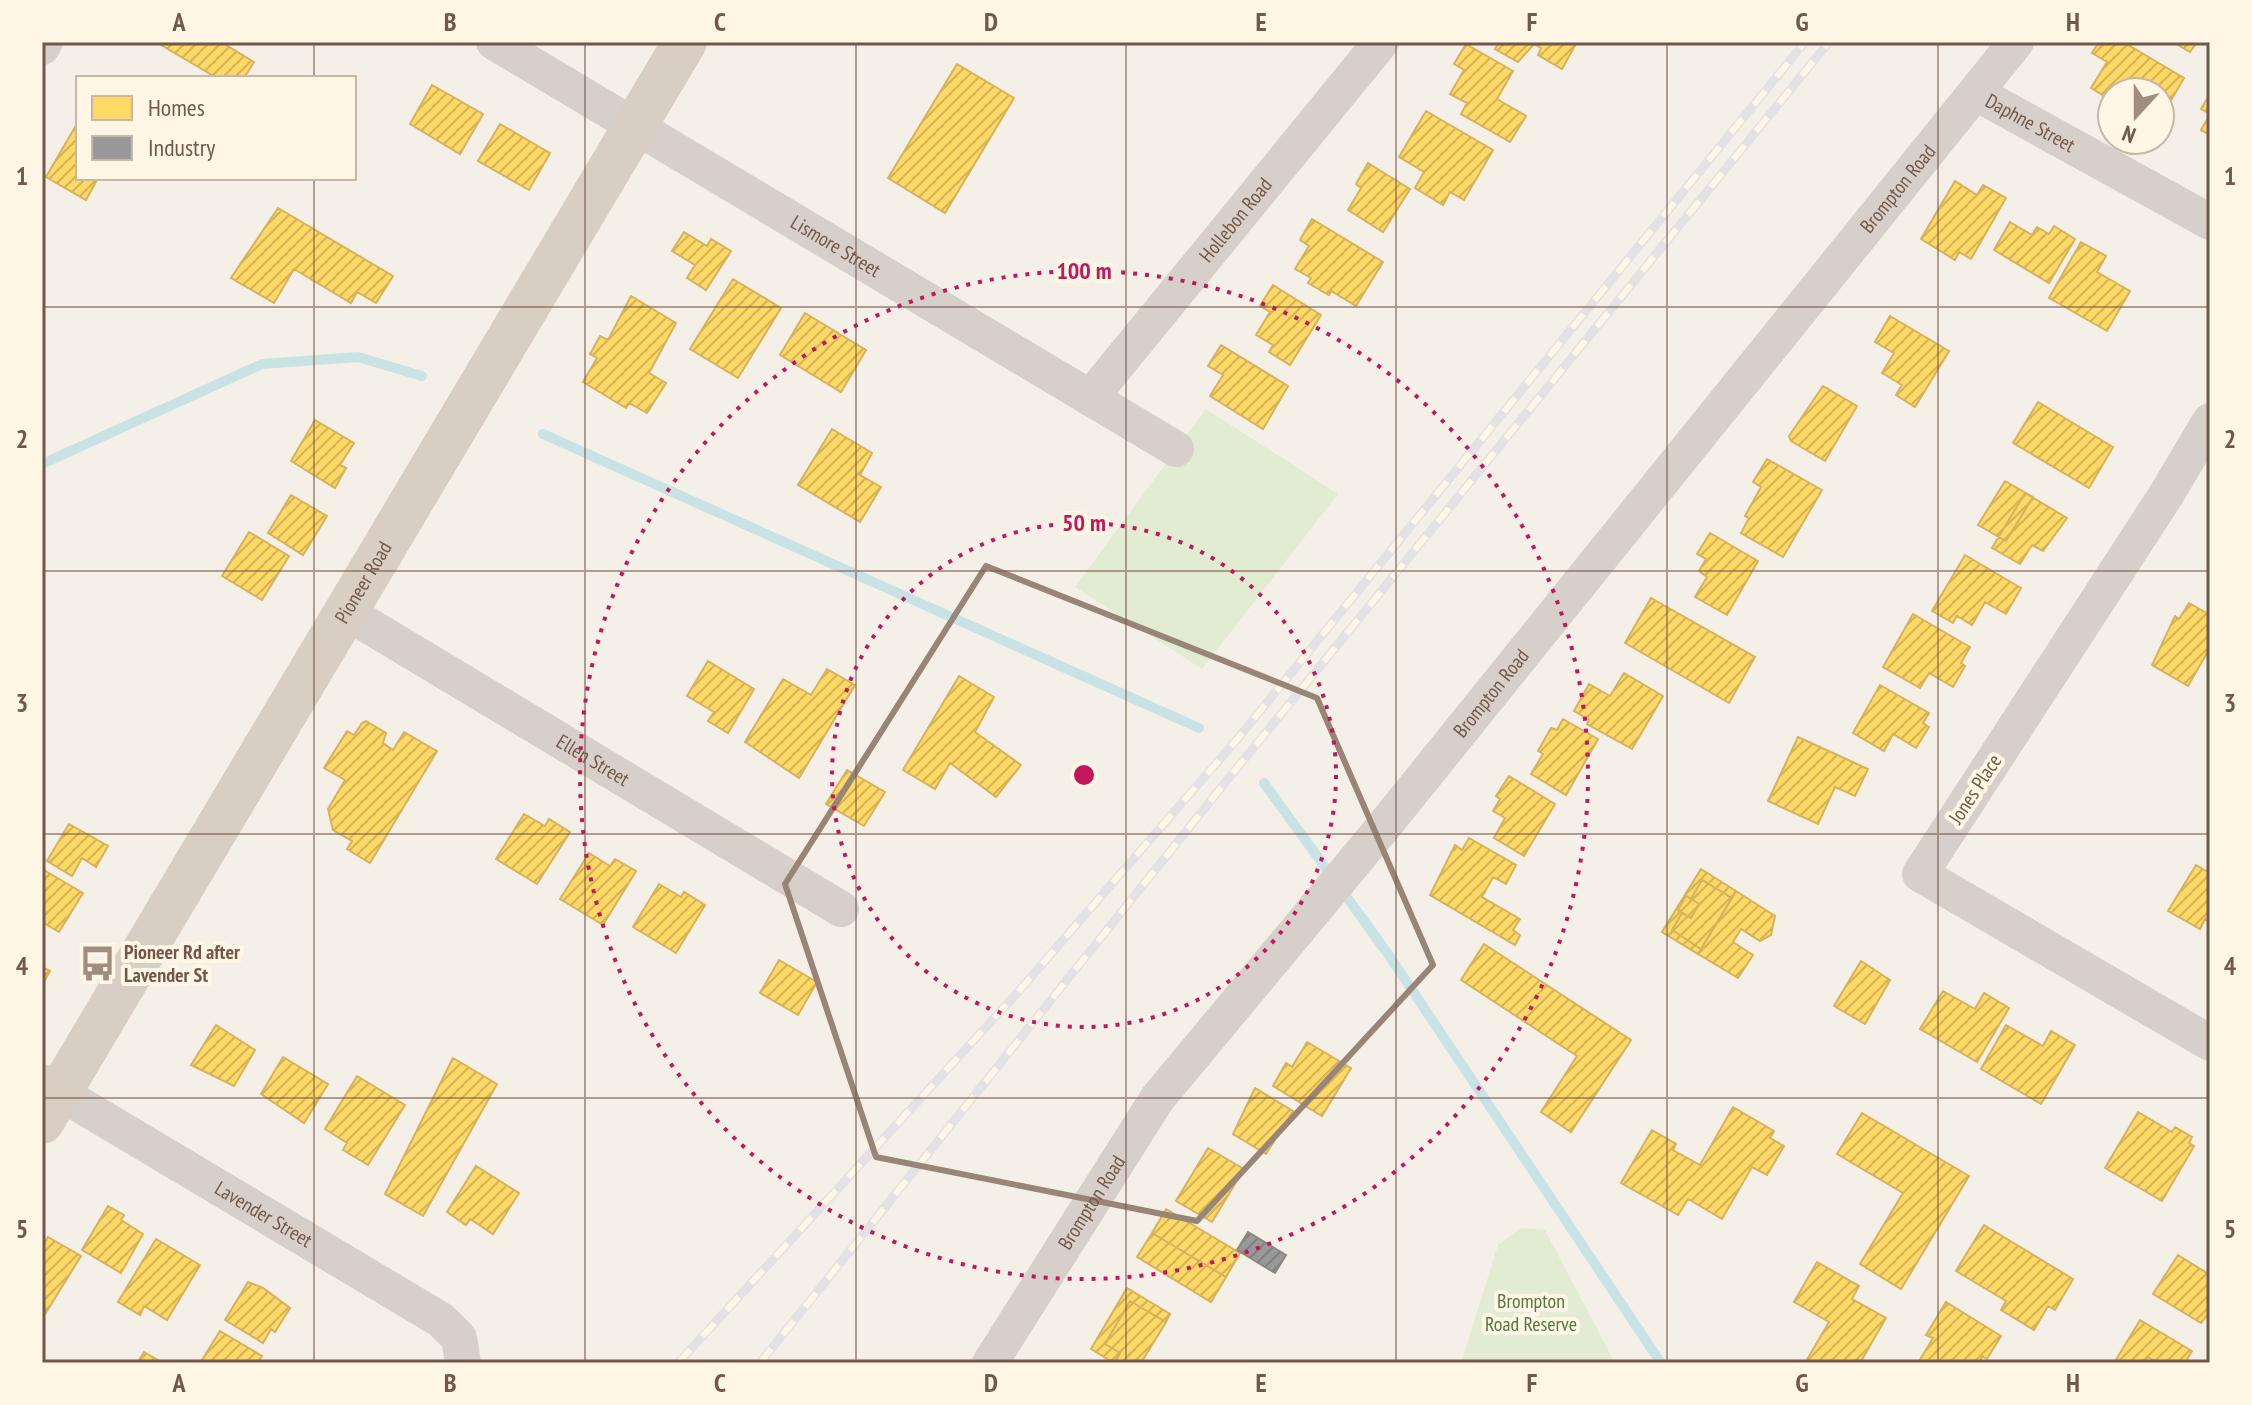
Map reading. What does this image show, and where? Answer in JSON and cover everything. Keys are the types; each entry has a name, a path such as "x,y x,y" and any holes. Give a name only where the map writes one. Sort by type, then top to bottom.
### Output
{"main road":[{"name":"Pioneer Road","path":"48,1099 346,612 685,42"}],"street":[{"path":"42,47 45,42"},
{"name":"Lismore Street","path":"494,42 1176,449"},
{"name":"Hollebon Road","path":"1090,398 1381,42"},
{"name":"Brompton Road","path":"990,1363 1157,1099 1352,865 2016,42"},
{"name":"Daphne Street","path":"1976,93 2210,222"},
{"name":"Jones Place","path":"2210,421 2158,508 1920,874 2210,1043"},
{"name":"Ellen Street","path":"346,612 841,909"},
{"name":"Lavender Street","path":"48,1099 441,1320 459,1338 463,1363"}],"highlighted area":[{"path":"986,566 1317,698 1433,965 1197,1221 876,1157 785,884"}],"green space":[{"path":"1206,409 1338,494 1202,669 1075,587"},
{"name":"Brompton Road Reserve","path":"1520,1228 1545,1230 1615,1363 1461,1363 1498,1245"}],"building: Homes":[{"path":"156,42 221,42 254,62 245,76 214,76"},
{"path":"1499,42 1577,42 1562,69 1538,55 1541,48 1534,44 1518,62 1495,49"},
{"path":"2099,42 2123,42 2184,78 2176,92 2176,76 2098,76 2107,62 2092,53"},
{"path":"2173,42 2197,42 2190,52"},
{"path":"1466,44 1513,71 1497,99 1526,116 1510,142 1461,114 1467,103 1450,94 1464,70 1454,64"},
{"path":"957,64 1014,98 945,213 888,178"},
{"path":"432,85 483,114 460,154 410,124"},
{"path":"2210,94 2210,114 2201,109"},
{"path":"1426,111 1493,150 1464,200 1450,192 1443,205 1415,188 1424,172 1399,157"},
{"path":"2210,114 2210,135 2201,130"},
{"path":"500,124 550,153 529,190 478,161"},
{"path":"76,125 76,180 97,180 86,200 46,177"},
{"path":"1368,163 1410,189 1383,232 1348,210 1361,188 1356,184"},
{"path":"1955,181 1977,195 1983,185 2006,198 1971,259 1959,252 1955,260 1921,239"},
{"path":"278,208 393,276 376,303 357,292 351,303 294,269 274,303 231,278"},
{"path":"1312,219 1383,262 1356,306 1331,291 1329,295 1308,283 1311,278 1295,269 1309,246 1300,240"},
{"path":"2010,222 2032,235 2037,227 2049,234 2054,226 2075,239 2049,283 1994,250"},
{"path":"684,232 707,246 711,239 731,251 706,290 687,278 695,265 672,251"},
{"path":"2081,242 2106,256 2097,272 2130,291 2107,331 2049,298"},
{"path":"733,279 781,308 738,378 690,349"},
{"path":"1273,285 1321,315 1290,365 1269,352 1273,345 1256,335 1270,312 1260,306"},
{"path":"631,296 676,323 649,373 666,383 647,413 629,403 626,408 583,382 597,358 590,354 600,336 608,340"},
{"path":"805,313 866,350 841,392 780,355"},
{"path":"1890,316 1949,351 1915,407 1896,395 1902,385 1882,373 1894,353 1875,342"},
{"path":"1221,345 1288,386 1263,429 1210,396 1223,375 1208,366"},
{"path":"1823,386 1857,406 1825,461 1791,441 1789,436"},
{"path":"2038,402 2113,447 2089,488 2013,443"},
{"path":"315,420 354,443 340,465 346,468 335,488 291,461"},
{"path":"832,429 872,453 860,475 881,487 860,522 798,485"},
{"path":"1767,459 1822,490 1783,557 1741,533 1749,518 1745,516 1761,487 1753,482"},
{"path":"2005,481 2033,497 2006,541 1978,525"},
{"path":"2025,493 2067,518 2043,551 2032,545 2020,564 1992,548"},
{"path":"291,495 327,516 303,555 268,533"},
{"path":"249,532 289,556 262,600 222,576"},
{"path":"1710,533 1758,561 1727,615 1695,597 1707,577 1699,571 1706,559 1697,554"},
{"path":"1965,555 2021,588 2006,614 1985,602 1972,625 1957,616 1953,623 1932,611"},
{"path":"1651,598 1755,657 1729,703 1625,643"},
{"path":"2189,603 2210,615 2210,648 2188,686 2152,665 2175,616 2179,619"},
{"path":"1913,614 1970,647 1961,663 1965,666 1953,687 1929,673 1920,688 1883,667"},
{"path":"708,661 754,689 728,733 708,721 714,712 687,696"},
{"path":"827,669 855,685 799,778 745,742 783,679 811,695"},
{"path":"1624,673 1663,696 1632,749 1587,724 1589,720 1574,711 1589,684 1610,696"},
{"path":"959,676 994,697 975,732 1021,765 996,797 950,763 935,789 903,770"},
{"path":"1880,685 1929,713 1923,723 1929,727 1916,748 1893,734 1884,751 1853,733"},
{"path":"1563,719 1598,739 1566,795 1531,774 1543,754 1538,751 1551,728 1557,730"},
{"path":"366,721 386,733 383,743 393,750 404,732 437,751 370,863 347,849 352,841 333,830 328,809 345,780 324,768 347,731 354,735"},
{"path":"1798,737 1868,769 1855,796 1835,787 1818,824 1768,801"},
{"path":"847,770 885,792 864,826 826,804"},
{"path":"1509,776 1555,804 1524,856 1494,838 1505,818 1493,811 1500,799 1496,796"},
{"path":"524,814 545,826 549,819 570,832 537,884 496,859"},
{"path":"69,824 108,846 96,867 82,858 72,876 47,861"},
{"path":"1469,838 1516,865 1506,884 1493,877 1482,897 1520,919 1513,930 1520,935 1515,945 1430,895 1455,845 1462,850"},
{"path":"589,853 610,866 615,859 636,871 603,925 560,899"},
{"path":"2196,865 2210,873 2210,922 2205,919 2200,929 2168,911"},
{"path":"42,869 83,893 59,932 42,922"},
{"path":"1701,869 1736,891 1732,898 1702,880 1691,899 1686,896 1678,910 1682,913 1672,930 1701,949 1698,954 1662,932"},
{"path":"1702,880 1732,898 1701,949 1672,930 1682,913 1691,918 1699,904 1691,899"},
{"path":"659,884 681,897 684,892 705,905 676,953 633,927"},
{"path":"1736,891 1775,916 1771,935 1760,941 1741,929 1733,942 1753,955 1738,978 1698,954"},
{"path":"1686,896 1699,904 1691,918 1678,910"},
{"path":"1484,944 1631,1040 1571,1132 1541,1112 1577,1056 1461,980"},
{"path":"779,960 817,982 798,1015 760,993"},
{"path":"1861,961 1890,980 1865,1024 1834,1006"},
{"path":"42,967 50,971 42,986"},
{"path":"1943,991 1975,1009 1984,993 2009,1008 1977,1062 1920,1029"},
{"path":"216,1025 255,1050 234,1086 191,1065"},
{"path":"2006,1025 2043,1046 2051,1031 2075,1045 2041,1104 1981,1069"},
{"path":"1307,1042 1351,1068 1322,1116 1273,1086 1286,1063 1292,1067"},
{"path":"283,1057 328,1084 304,1123 261,1094"},
{"path":"453,1058 497,1084 423,1216 385,1194"},
{"path":"357,1076 405,1105 368,1165 343,1150 347,1143 325,1129"},
{"path":"1255,1088 1293,1111 1266,1154 1233,1134"},
{"path":"1733,1107 1774,1131 1770,1138 1784,1146 1767,1175 1752,1167 1722,1219 1688,1199 1678,1215 1621,1183 1652,1130 1676,1144 1673,1150 1700,1165"},
{"path":"2138,1112 2172,1132 2175,1127 2192,1137 2189,1143 2194,1146 2162,1201 2105,1168"},
{"path":"1862,1113 1969,1176 1901,1289 1860,1264 1903,1193 1837,1154"},
{"path":"1208,1148 1244,1169 1212,1222 1176,1201"},
{"path":"476,1166 519,1193 493,1234 470,1219 466,1225 447,1212"},
{"path":"108,1206 124,1215 121,1220 143,1234 121,1273 82,1250"},
{"path":"1166,1209 1240,1253 1226,1277 1152,1233"},
{"path":"1984,1225 2073,1279 2055,1310 2048,1306 2034,1330 2001,1310 2006,1301 1956,1271"},
{"path":"1152,1233 1226,1277 1211,1302 1137,1257"},
{"path":"48,1237 81,1256 42,1319 42,1247"},
{"path":"156,1239 200,1265 167,1320 144,1306 140,1315 118,1302"},
{"path":"2178,1255 2210,1275 2210,1312 2201,1323 2153,1294"},
{"path":"1817,1262 1859,1286 1852,1299 1886,1318 1860,1363 1805,1363 1829,1322 1794,1302"},
{"path":"248,1282 263,1288 290,1308 275,1332 271,1329 263,1343 225,1320"},
{"path":"1127,1288 1170,1314 1166,1322 1130,1301 1105,1344 1120,1353 1114,1363 1091,1349"},
{"path":"1130,1301 1166,1322 1141,1363 1115,1363 1120,1353 1105,1344"},
{"path":"1946,1302 2001,1336 1987,1359 1982,1356 1980,1363 1918,1363 1933,1338 1926,1335"},
{"path":"2140,1320 2192,1351 2185,1363 2158,1363 2148,1357 2144,1363 2114,1363"},
{"path":"220,1331 262,1356 257,1363 200,1363"},
{"path":"144,1352 163,1363 137,1363"}],"building: Industry":[{"path":"1248,1232 1286,1255 1275,1273 1237,1250"}],"waterway":[{"path":"42,464 262,364 358,357 422,376"},
{"path":"543,434 1199,728"},
{"path":"1264,783 1388,954 1661,1363"}],"railway":[{"path":"678,1363 1018,992 1239,737 1805,42"},
{"path":"760,1363 1224,784 1829,42"}],"place":[{"name":"Pioneer Rd after Lavender St","path":"98,964"}]}
